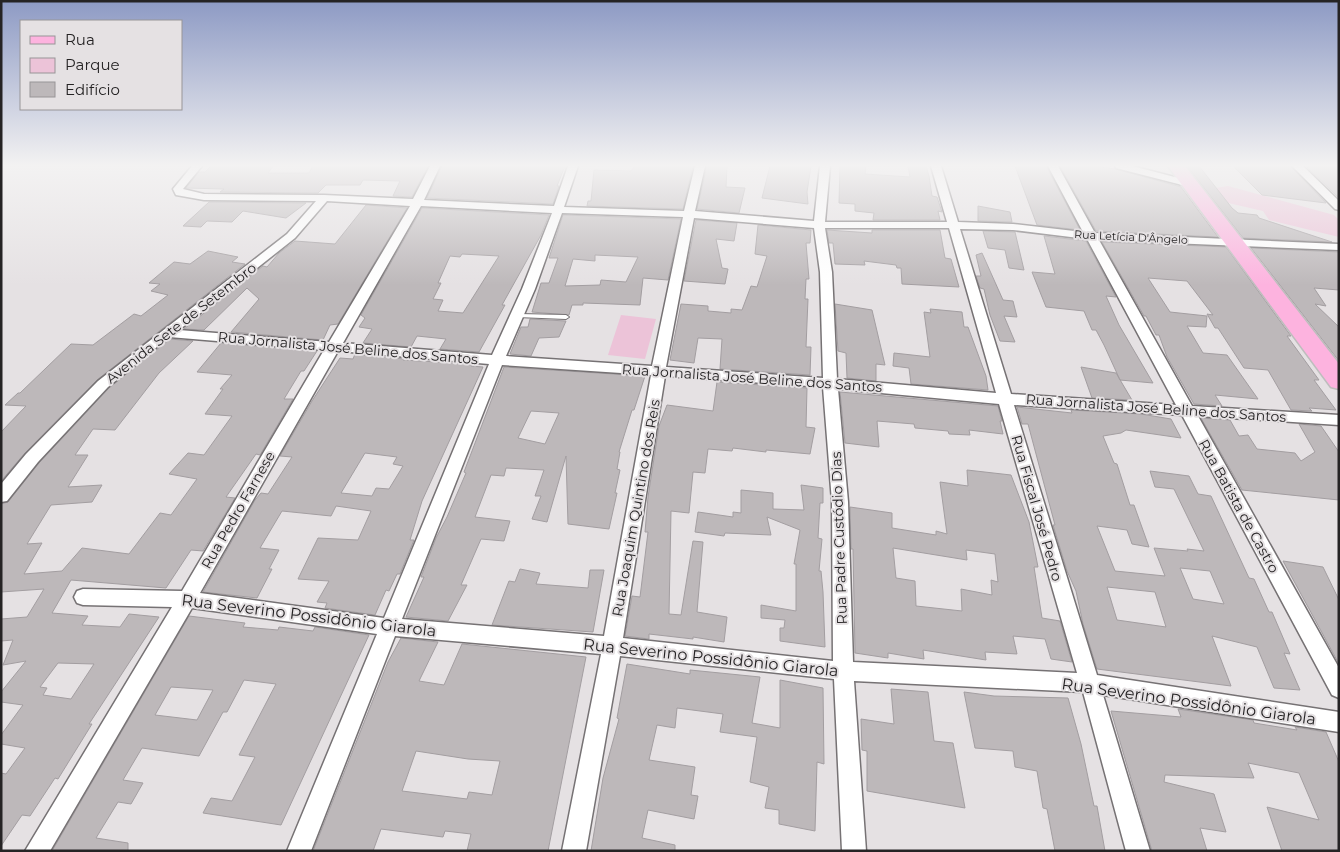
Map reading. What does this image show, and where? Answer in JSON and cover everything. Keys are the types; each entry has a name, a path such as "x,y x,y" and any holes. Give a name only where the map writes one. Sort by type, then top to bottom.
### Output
{"main road":[{"path":"1206,206 1339,381"}],"street":[{"name":"Avenida Sete de Setembro","path":"1,496 32,458 96,391 131,360 263,259 290,236 317,206"},
{"name":"Rua Pedro Farnese","path":"37,851 187,599 414,206"},
{"name":"Rua Letícia D'Ângelo","path":"472,206 688,214 819,225 952,225 1013,228 1092,236 1339,248"},
{"path":"299,851 497,360 519,316 560,206"},
{"name":"Rua Joaquim Quintino dos Reis","path":"574,851 690,206"},
{"name":"Rua Padre Custódio Dias","path":"821,206 819,225 826,272 830,382 840,502 843,671 854,851"},
{"name":"Rua Fiscal José Pedro","path":"947,206 1138,851"},
{"name":"Rua Batista de Castro","path":"1075,206 1339,688"},
{"name":"Rua Jornalista José Beline dos Santos","path":"166,333 497,360 830,382 1005,399 1339,420"},
{"name":"Rua Severino Possidônio Giarola","path":"83,597 187,599 390,627 612,646 843,671 1090,684 1339,722"}],"lane":[{"path":"519,316 566,317"}],"green space":[{"path":"1240,206 1300,206 1334,215 1339,220 1339,237 1269,220 1263,211"},
{"path":"621,315 656,319 645,359 608,355"}],"building":[{"path":"205,206 302,206 286,218 243,211 232,222 207,221 201,227 183,226"},
{"path":"365,206 407,208 338,324 330,325 323,340 231,332 259,299 247,288 204,330 184,329 263,266 267,267 279,253 295,241 335,244"},
{"path":"587,206 684,206 683,209"},
{"path":"698,206 741,206 739,213 697,209"},
{"path":"855,206 940,206 942,212 938,211 940,220 873,220 874,213 855,211"},
{"path":"978,206 1010,212 1012,222 978,221"},
{"path":"1030,206 1067,206 1080,230 1037,225"},
{"path":"1082,206 1195,206 1218,237 1096,231"},
{"path":"1218,206 1230,206 1238,213 1257,215 1259,218 1332,242 1243,238"},
{"path":"422,208 549,215 541,235 502,305 505,305 479,352 440,349 446,339 417,336 411,347 363,343 372,329 359,327 365,318 361,315","holes":["462,254 499,256 463,313 438,311 443,300 433,299 441,283 438,283 450,256 460,257"]},
{"path":"563,215 681,219 668,280 643,278 640,305 583,303 583,305 572,305 569,315 532,312 541,283 549,283 558,258 549,258","holes":["595,255 638,257 626,282 601,280 600,285 565,286 573,259 595,261"]},
{"path":"696,220 737,223 734,241 716,239 722,268 728,269 725,284 684,281"},
{"path":"758,225 811,230 810,243 806,243 809,279 806,279 805,299 808,299 806,347 811,347 810,375 720,369 722,339 698,338 694,363 670,360 681,304 708,306 708,311 731,313 731,309 742,310 751,286 757,287 767,256 755,254"},
{"path":"827,230 872,233 872,230 940,230 945,258 951,259 959,287 902,284 901,268 897,268 896,265 864,261 865,265 835,264 833,243 829,243"},
{"path":"983,231 1015,232 1024,270 1009,268 1005,250 988,248"},
{"path":"1044,236 1086,241 1116,297 1106,296 1119,325 1153,383 1120,380 1104,345 1096,330 1092,330 1084,311 1046,307 1032,272 1055,274"},
{"path":"1102,242 1226,247 1291,336 1287,336 1319,380 1314,380 1336,410 1309,408 1312,411 1291,410 1268,370 1244,368 1207,314 1213,315 1187,281 1148,278 1170,312 1207,316 1206,327 1187,326 1203,353 1227,355 1258,399 1215,395 1222,406 1194,404 1167,357 1159,335 1156,335 1146,316 1144,316"},
{"path":"1251,248 1339,252 1339,290 1314,288 1326,306 1315,304 1339,327 1339,361"},
{"path":"208,251 238,257 232,262 245,264 97,380 25,453 1,481 1,432 26,406 5,405 71,344 93,345 134,314 141,316 168,295 151,291 160,284 149,283 174,262 190,264"},
{"path":"982,253 1003,300 1013,301 1017,317 1004,316 1015,342 1000,341 990,315 984,289 980,288 976,276 981,276 976,255"},
{"path":"835,304 872,310 885,365 876,364 876,381 847,378 846,353 838,351"},
{"path":"930,309 962,312 964,327 968,327 986,376 988,390 911,384 909,368 893,366 894,353 930,357 924,312 931,313"},
{"path":"530,319 566,321 559,337 539,338 531,356 510,354 521,327 528,327"},
{"path":"170,339 193,341 159,373 115,430 93,429 75,455 88,455 68,487 102,485 92,502 51,505 27,544 42,543 24,574 62,571 82,548 129,554 160,513 171,515 197,479 169,474 188,453 204,455 232,416 205,414 223,389 220,389 232,375 197,372 221,343 317,351 304,371 301,371 284,399 293,399 260,455 256,454 226,497 235,498 203,551 191,550 166,588 71,580 52,613 88,616 82,625 120,627 129,614 159,617 89,724 92,724 58,779 55,778 30,816 22,815 1,846 1,773 6,774 25,748 1,744 1,735 23,705 1,702 1,692 26,661 3,665 13,640 1,641 1,619 27,617 44,589 1,592 1,504 8,502 39,463 109,388","holes":["58,663 94,664 71,699 43,695 47,688 40,687"]},
{"path":"355,354 403,360 472,364 471,366 483,367 422,501 410,540 414,540 400,574 397,574 389,591 386,590 375,615 325,608 327,603 317,602 329,581 298,579 318,538 358,540 371,511 336,506 331,516 282,511 260,548 279,550 269,569 272,569 257,598 203,592 255,500 261,493 268,494 292,457 280,456 312,401 340,358 353,359","holes":["365,453 397,457 393,464 403,466 389,489 376,488 372,496 341,493"]},
{"path":"504,367 645,376 619,452 617,469 620,470 609,529 568,524 566,456 547,522 532,519 541,496 535,496 544,470 506,468 504,476 491,475 475,517 510,521 504,541 481,539 461,585 467,585 448,621 406,617 424,577 421,577 436,538 466,473 464,472","holes":["531,411 559,413 545,444 518,438"]},
{"path":"1081,367 1116,373 1132,400 1092,398"},
{"path":"717,382 807,388 806,427 815,428 810,454 733,448 732,451 708,449 705,473 693,472 689,513 671,511 669,614 681,615 693,541 703,542 697,612 727,617 724,642 693,637 693,639 649,634 649,639 625,636 632,596 640,597 648,532 645,532 648,497 659,426 667,405 713,411"},
{"path":"840,392 998,406 1003,434 969,430 970,435 949,434 948,431 915,428 914,424 877,421 879,447 845,443"},
{"path":"1017,407 1072,413 1071,410 1141,414 1171,419 1181,438 1126,430 1121,433 1103,436 1114,463 1117,464 1130,505 1134,505 1149,547 1132,544 1127,530 1097,526 1115,571 1165,576 1154,548 1204,551 1174,489 1155,487 1150,471 1189,476 1198,494 1211,496 1249,578 1254,579 1269,612 1272,612 1290,654 1284,653 1300,690 1274,688 1257,647 1212,636 1231,686 1097,669 1083,624 1076,591 1067,571 1053,525 1055,525 1028,424 1022,424","holes":["1180,568 1210,571 1224,604 1193,599","1107,587 1155,592 1166,627 1117,620"]},
{"path":"1201,418 1230,420 1239,436 1248,435 1257,449 1295,453 1301,461 1315,452 1299,424 1321,426 1339,452 1339,500 1242,490"},
{"path":"967,470 1011,475 1029,522 1038,567 1034,567 1042,618 1060,621 1072,662 1051,659 1045,639 1013,636 1017,654 985,652 986,660 923,650 924,659 888,653 888,658 855,653 853,549 851,549 850,507 892,513 892,528 936,535 936,531 947,534 940,482 968,486","holes":["893,548 967,560 966,550 995,554 998,582 991,580 992,595 961,589 962,611 916,606 915,581 896,578"]},
{"path":"801,485 823,488 818,538 822,539 819,571 821,571 823,592 825,647 780,641 780,628 784,628 785,620 761,618 761,605 796,611 796,564 794,564 800,530 767,517 771,535 725,533 724,536 695,532 698,512 733,517 733,512 741,513 741,490 773,493 773,509 804,510"},
{"path":"1283,561 1323,567 1339,600 1339,664"},
{"path":"520,569 540,573 536,584 588,588 590,570 604,570 593,632 492,625 509,581 515,582"},
{"path":"189,616 245,623 243,627 278,630 279,627 313,631 315,627 369,635 281,825 203,813 211,798 232,801 255,757 239,755 276,684 244,680 227,712 223,712 199,756 142,748 123,780 143,783 131,804 118,802 96,838 128,843 128,851 52,851","holes":["171,687 213,690 197,720 155,715"]},
{"path":"401,638 438,642 419,681 444,685 462,644 586,657 548,851 467,851 471,834 445,831 443,837 381,829 373,851 313,851 388,662","holes":["416,751 468,759 500,761 492,795 469,792 467,799 402,791"]},
{"path":"627,664 690,674 690,670 760,677 752,723 780,728 780,680 823,688 824,764 817,762 815,831 779,824 779,810 765,808 769,787 750,782 757,737 720,732 723,714 677,708 675,728 657,725 649,760 695,767 691,795 698,796 694,819 648,810 642,838 675,845 675,851 591,851 603,778 619,719 617,718"},
{"path":"891,689 928,692 934,741 953,743 965,808 867,791 867,751 862,750 861,719 894,724"},
{"path":"964,692 994,696 1068,698 1081,744 1094,806 1097,806 1105,851 1055,851 1047,809 1043,808 1037,771 1015,767 1013,751 975,748"},
{"path":"1178,709 1253,720 1254,723 1297,730 1295,727 1326,732 1339,762 1339,851 1282,851 1267,807 1319,820 1299,773 1248,763 1254,778 1165,775 1164,782 1214,794 1226,832 1200,828 1207,851 1152,851 1111,711 1181,717"}]}
